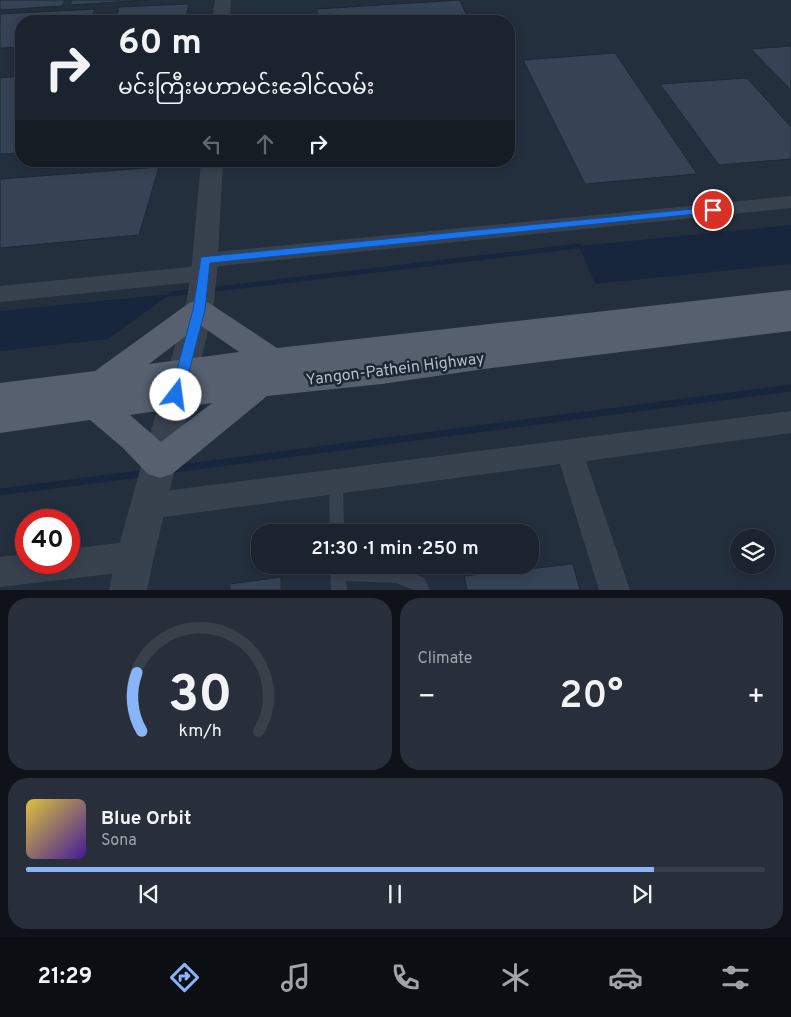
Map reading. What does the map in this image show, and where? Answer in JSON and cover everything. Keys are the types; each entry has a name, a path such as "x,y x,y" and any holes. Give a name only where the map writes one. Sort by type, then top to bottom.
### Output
{"main road":[{"name":"Yangon-Pathein Highway","path":"0,419 98,395 791,300"},
{"path":"199,310 266,372 160,463 134,437 98,395 199,310"},
{"name":"Yangon-Pathein Highway","path":"266,372 382,372 484,357 791,320"},
{"name":"Yangon-Pathein Highway","path":"0,396 98,395"}],"street":[{"path":"222,15 223,0"},
{"path":"128,590 135,556 199,310 212,167"},
{"path":"0,294 204,266 791,202"},
{"path":"149,506 336,480 791,422"},
{"path":"569,451 615,590"},
{"path":"0,572 135,556"}],"lane":[{"path":"336,480 337,524"},
{"path":"338,574 339,590"},
{"path":"386,574 396,575 419,583 422,590"}],"water":[{"path":"791,225 791,264 595,284 579,246"},
{"path":"171,294 108,339 0,351 0,311"}],"building":[{"path":"0,0 65,0 62,6 0,10"},
{"path":"72,0 148,0 70,5"},
{"path":"460,0 466,15 318,15 317,9"},
{"path":"189,4 186,15 117,15 119,7"},
{"path":"95,9 92,15 15,15 15,47 0,48 0,14"},
{"path":"791,46 791,90 751,49"},
{"path":"615,53 697,174 585,184 523,60"},
{"path":"15,77 15,153 0,154 0,78"},
{"path":"747,78 791,127 791,159 719,165 660,84"},
{"path":"159,167 139,235 0,248 0,179"},
{"path":"573,564 580,590 467,590 464,576 482,574 539,574 539,568"},
{"path":"281,577 281,590 230,590 230,584"}],"waterway":[{"path":"208,290 579,246"},
{"path":"171,294 194,291"},
{"path":"173,469 791,388"},
{"path":"0,492 147,473"}],"route":[{"path":"176,395 199,310 204,260 713,210"}]}
